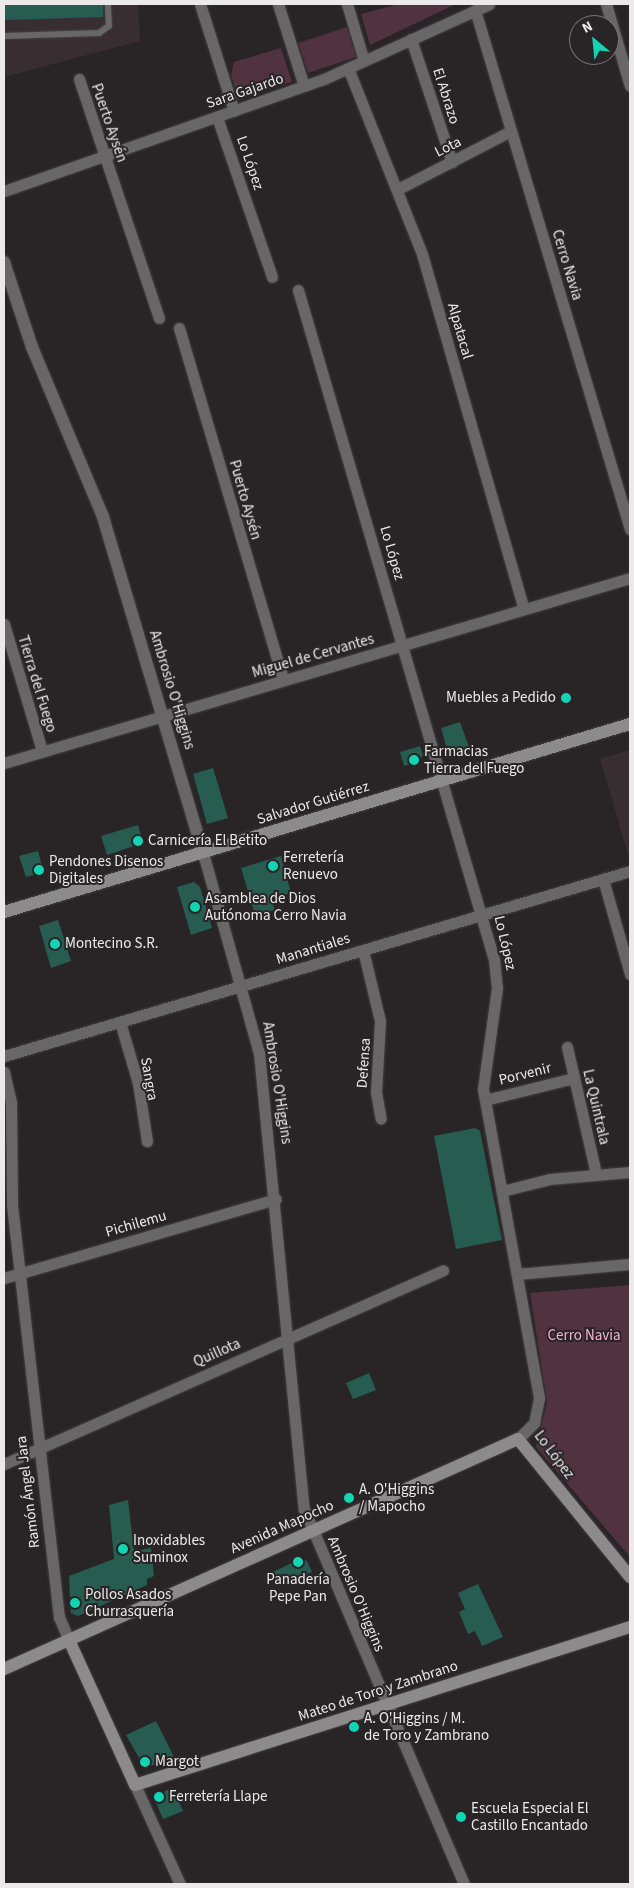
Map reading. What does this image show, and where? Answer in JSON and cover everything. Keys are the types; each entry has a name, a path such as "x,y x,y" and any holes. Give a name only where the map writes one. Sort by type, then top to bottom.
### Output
{"main road":[{"name":"Salvador Gutiérrez","path":"4,912 630,724"},
{"name":"Avenida Mapocho","path":"4,1669 518,1439"},
{"name":"Lo López","path":"518,1439 630,1577"},
{"name":"Mateo de Toro y Zambrano","path":"135,1785 630,1627"},
{"name":"Ramón Ángel Jara","path":"69,1640 135,1785"}],"street":[{"path":"200,4 234,110"},
{"path":"278,4 304,86"},
{"path":"347,4 364,61"},
{"name":"Sara Gajardo","path":"4,191 304,86 489,4"},
{"path":"606,4 630,86"},
{"name":"Cerro Navia","path":"475,10 630,529"},
{"name":"El Abrazo","path":"411,39 452,162"},
{"name":"Alpatacal","path":"348,68 398,189 422,254 524,609"},
{"name":"Puerto Aysén","path":"79,79 159,318"},
{"name":"Lo López","path":"217,117 272,277"},
{"name":"Lota","path":"398,189 511,131"},
{"name":"Ambrosio O'Higgins","path":"4,262 32,347 99,503 242,986 259,1053 276,1199 303,1500 312,1532 464,1884"},
{"name":"Lo López","path":"298,290 482,915 497,988 484,1065 484,1100 540,1398 534,1423 518,1439"},
{"name":"Puerto Aysén","path":"179,328 283,680"},
{"name":"Miguel de Cervantes","path":"4,763 630,578"},
{"name":"Tierra del Fuego","path":"4,624 42,752"},
{"name":"Manantiales","path":"4,1056 630,871"},
{"path":"603,879 630,974"},
{"name":"Defensa","path":"363,950 380,1021 376,1092 381,1119"},
{"name":"Sangra","path":"120,1022 138,1083 147,1142"},
{"name":"La Quintrala","path":"566,1046 596,1174"},
{"name":"Ramón Ángel Jara","path":"4,1072 11,1103 10,1177 59,1617 69,1640"},
{"name":"Porvenir","path":"484,1100 574,1078"},
{"path":"502,1192 550,1178 630,1172"},
{"name":"Pichilemu","path":"4,1278 276,1199"},
{"path":"517,1274 630,1264"},
{"name":"Quillota","path":"4,1464 443,1270"},
{"name":"Ramón Ángel Jara","path":"135,1785 180,1884"}],"lane":[{"path":"4,36 99,33 109,26 108,4"}],"shaded area":[{"path":"4,4 138,4 140,41 4,77"},
{"path":"630,750 630,861 600,759"}],"green space":[{"path":"399,4 456,4 370,45 361,14"},
{"path":"347,27 356,57 308,73 298,43"},
{"path":"281,48 292,82 238,98 231,75 234,62"},
{"name":"Cerro Navia","path":"630,1285 630,1557 536,1447 547,1402 530,1293"}],"building":[{"path":"4,4 103,4 103,17 4,20"},
{"path":"460,722 469,747 453,751 447,749 441,728"},
{"path":"420,746 423,755 418,762 404,766 400,752"},
{"path":"213,768 228,818 207,824 193,774"},
{"path":"138,825 143,843 107,855 101,836"},
{"path":"38,851 44,872 26,877 19,856"},
{"path":"281,856 291,893 271,899 275,910 255,915 241,868"},
{"name":"Asamblea de Dios Autónoma Cerro Navia","path":"194,882 200,887 212,928 191,935 177,887"},
{"name":"Montecino S.R.","path":"58,920 71,961 51,968 39,926"},
{"path":"475,1128 480,1131 502,1240 456,1249 434,1136"},
{"path":"369,1373 376,1390 353,1399 346,1383"},
{"path":"128,1500 134,1551 151,1548 154,1576 147,1579 147,1585 78,1616 71,1613 69,1576 114,1559 109,1505"},
{"path":"300,1559 307,1561 312,1572 279,1585 273,1572"},
{"path":"478,1584 503,1637 482,1646 475,1631 468,1634 459,1612 465,1609 458,1593"},
{"path":"156,1721 174,1757 145,1768 126,1735"},
{"path":"172,1787 183,1811 163,1819 154,1798"}],"place":[{"name":"Muebles a Pedido","path":"566,698"},
{"name":"Farmacias Tierra del Fuego","path":"414,760"},
{"name":"Carnicería El Betito","path":"138,841"},
{"name":"Ferretería Renuevo","path":"273,866"},
{"name":"Pendones Disenos Digitales","path":"39,870"},
{"name":"Asamblea de Dios Autónoma Cerro Navia","path":"195,907"},
{"name":"Montecino S.R.","path":"55,944"},
{"name":"A. O'Higgins / Mapocho","path":"349,1498"},
{"name":"Inoxidables Suminox","path":"123,1549"},
{"name":"Panadería Pepe Pan","path":"298,1562"},
{"name":"Pollos Asados Churrasquería","path":"75,1603"},
{"name":"A. O'Higgins / M. de Toro y Zambrano","path":"354,1727"},
{"name":"Margot","path":"145,1762"},
{"name":"Ferretería Llape","path":"159,1797"},
{"name":"Escuela Especial El Castillo Encantado","path":"461,1817"}]}
